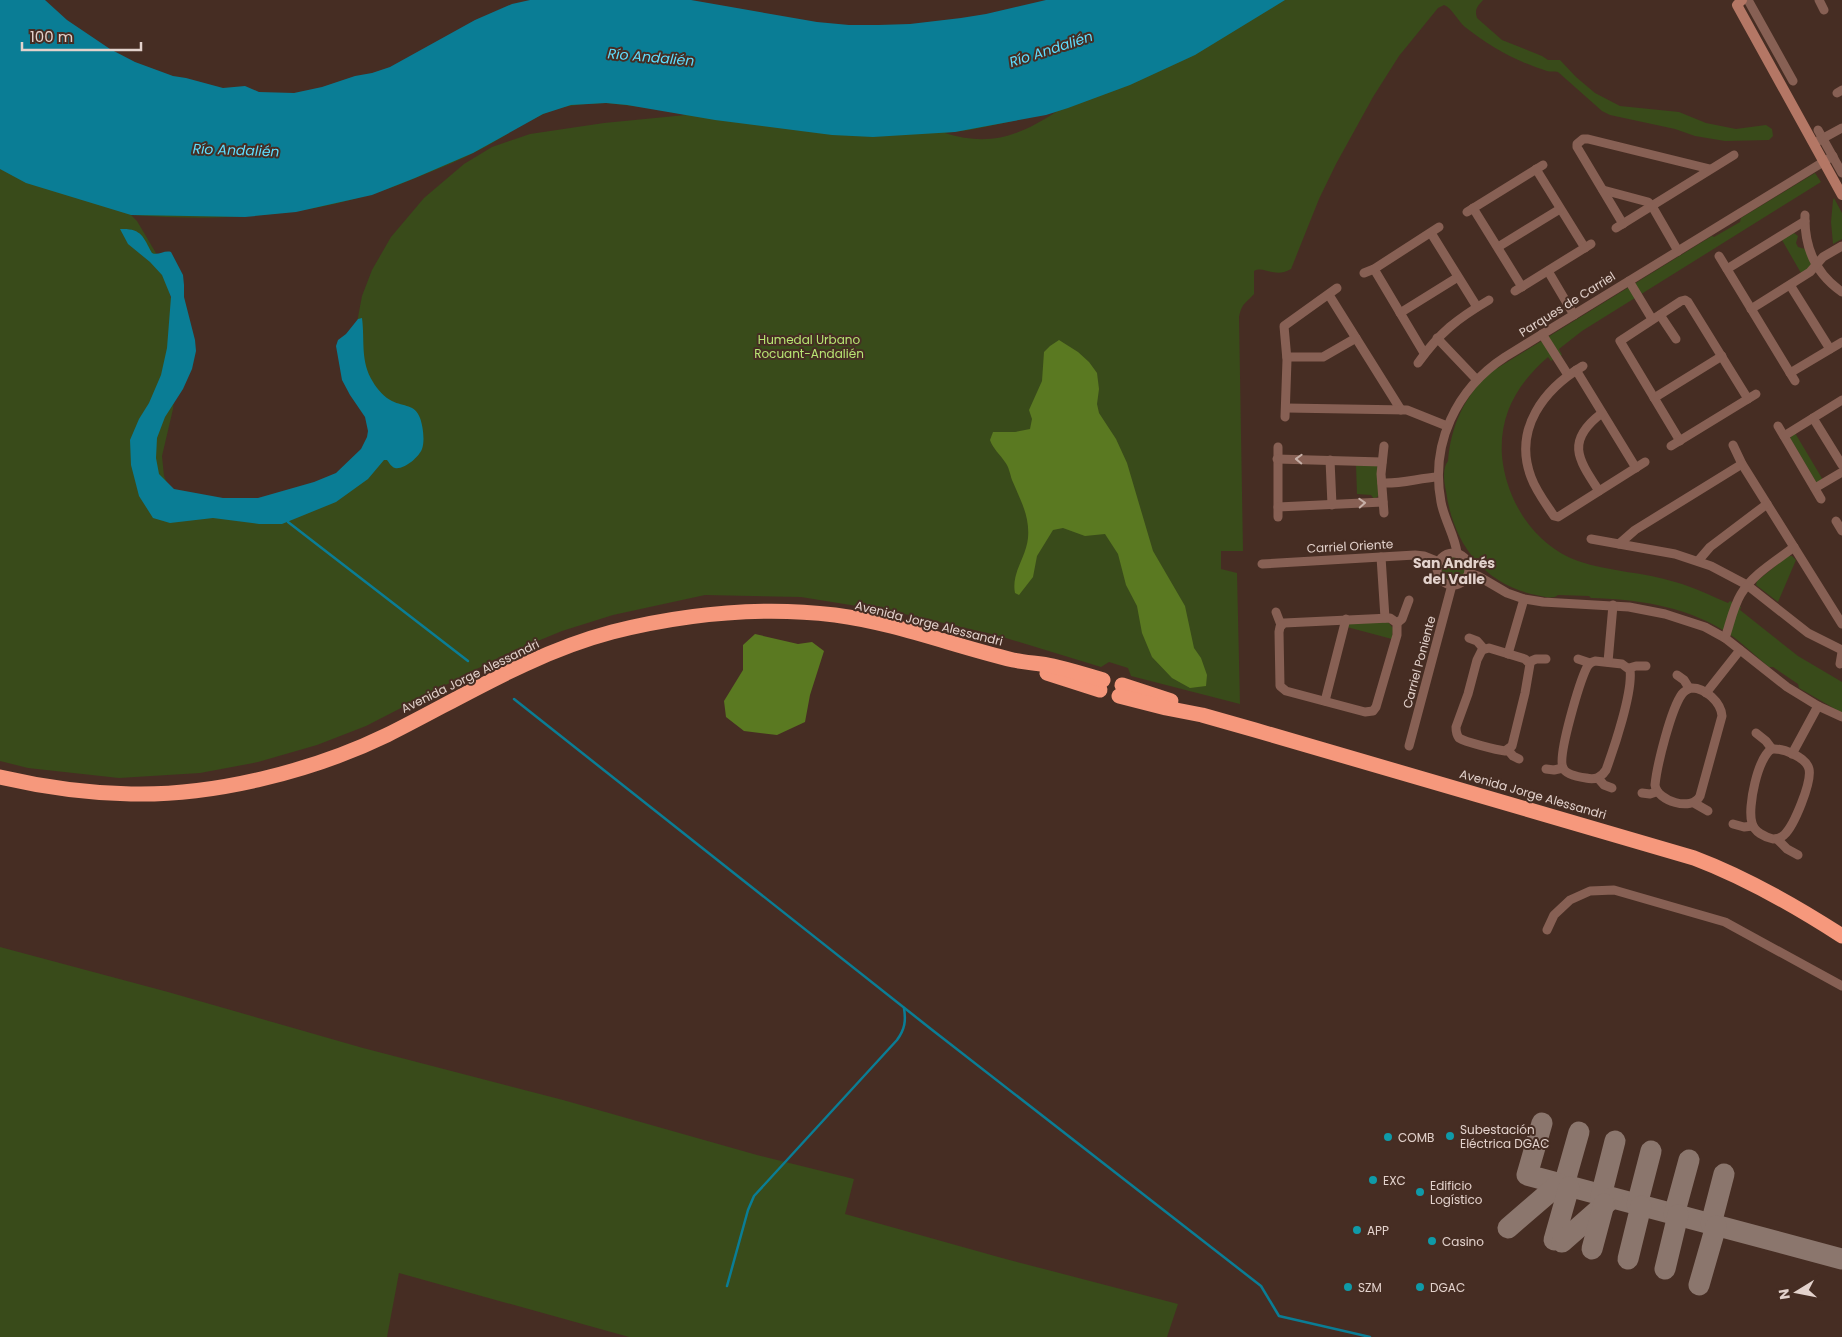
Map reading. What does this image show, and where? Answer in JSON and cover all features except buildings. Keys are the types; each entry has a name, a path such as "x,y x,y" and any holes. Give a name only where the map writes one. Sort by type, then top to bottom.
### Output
{"highway":[{"name":"Avenida Jorge Alessandri","path":"0,777 62,788 132,794 199,789 255,780 307,766 369,743 514,669 578,643 632,628 714,614 777,611 835,615 907,630 1015,660 1052,666 1102,685"},
{"name":"Avenida Jorge Alessandri","path":"1121,690 1169,700 1202,715 1694,858 1734,874 1767,891 1842,936"}],"street":[{"path":"1748,0 1793,81"},
{"path":"1740,2 1842,195"},
{"path":"1813,143 1821,134 1842,128"},
{"path":"1821,134 1842,172"},
{"path":"1710,170 1588,139 1583,139 1577,143 1620,226 1652,206 1710,170 1734,155"},
{"name":"Parques de Carriel","path":"1457,553 1443,509 1438,477 1440,457 1447,426 1457,406 1477,380 1495,364 1542,334 1833,156"},
{"path":"1540,167 1560,209 1588,246 1519,289 1498,247 1470,210 1540,167"},
{"path":"1603,190 1645,200 1652,206 1678,250"},
{"path":"1498,247 1560,209"},
{"path":"1727,269 1805,218 1807,242 1816,265 1825,278 1842,292"},
{"path":"1364,274 1435,230 1458,277 1477,307"},
{"path":"1751,309 1810,272 1823,257 1842,246"},
{"path":"1719,256 1795,381"},
{"path":"1374,269 1424,353"},
{"path":"1548,271 1574,315"},
{"path":"1400,313 1458,277"},
{"path":"1629,281 1656,317 1676,339"},
{"path":"1790,285 1830,349"},
{"path":"1285,418 1287,357 1283,329 1285,324 1337,288"},
{"path":"1329,295 1400,410"},
{"path":"1418,363 1437,338 1454,322 1489,300"},
{"path":"1671,446 1680,441 1752,396 1722,356 1687,301 1681,302 1620,341 1680,441"},
{"path":"1542,334 1575,370 1636,468"},
{"path":"1287,357 1324,357 1356,338"},
{"path":"1437,338 1477,380"},
{"path":"1790,373 1842,342"},
{"path":"1654,398 1722,356"},
{"path":"1575,370 1548,393 1533,416 1527,442 1528,468 1538,492 1557,518 1645,462"},
{"path":"1784,436 1842,400"},
{"path":"1286,408 1412,411 1447,426"},
{"path":"1599,491 1582,464 1578,451 1580,438 1586,428 1602,413"},
{"path":"1813,418 1842,465"},
{"path":"1778,426 1821,499"},
{"path":"1733,445 1742,464 1842,624"},
{"path":"1384,446 1382,462 1384,513"},
{"path":"1278,447 1278,517"},
{"path":"1278,459 1382,462"},
{"path":"1330,460 1332,505"},
{"path":"1619,544 1635,530 1742,464"},
{"path":"1815,488 1842,472"},
{"path":"1382,483 1400,484 1423,478 1438,477"},
{"path":"1278,507 1383,502"},
{"path":"1698,561 1710,547 1767,504"},
{"path":"1591,539 1664,552 1698,561 1723,572 1747,585 1808,633 1842,651 1840,664"},
{"path":"1725,638 1738,599 1747,585 1794,547"},
{"path":"1457,553 1466,559 1469,573 1464,582 1452,586 1445,583 1439,577 1437,570 1439,562 1446,555 1457,553"},
{"name":"Carriel Oriente","path":"1262,564 1420,555 1439,562"},
{"path":"1381,557 1385,618"},
{"path":"1469,573 1482,578 1507,593 1524,599 1543,602 1613,605 1684,619 1725,638 1775,678 1818,706 1842,717"},
{"name":"Carriel Poniente","path":"1409,746 1452,586"},
{"path":"1508,654 1524,599"},
{"path":"1397,623 1402,619 1409,600"},
{"path":"1608,662 1613,605"},
{"path":"1276,612 1281,625 1279,632 1280,686 1284,690 1366,712 1371,712 1375,709 1397,635 1397,623"},
{"path":"1281,625 1286,622 1385,618 1394,620 1397,623"},
{"path":"1325,701 1346,619"},
{"path":"1469,638 1477,641 1484,648 1492,648 1529,662 1530,670 1525,693 1512,746 1508,750 1503,751 1465,740 1460,738 1456,732 1477,660 1484,648"},
{"path":"1706,693 1740,650"},
{"path":"1529,662 1536,659 1546,659"},
{"path":"1578,659 1590,663 1596,661 1625,665 1628,668 1630,678 1618,732 1606,770 1598,778 1592,779 1569,774 1561,763 1567,731 1586,669 1590,663"},
{"path":"1628,668 1646,666"},
{"path":"1677,675 1684,680 1689,688"},
{"path":"1656,792 1655,782 1672,717 1680,696 1689,688 1698,688 1719,705 1722,716 1700,796 1694,803"},
{"path":"1792,754 1818,706"},
{"path":"1756,733 1772,749"},
{"path":"1777,839 1785,834 1795,818 1803,798 1808,775 1807,764 1781,749 1772,749 1764,755 1757,777 1751,810 1753,826 1763,836 1777,839 1787,850 1798,855"},
{"path":"1508,750 1512,756 1519,759"},
{"path":"1546,769 1563,768"},
{"path":"1598,778 1604,785 1612,788"},
{"path":"1642,793 1650,794 1656,792"},
{"path":"1656,792 1665,798 1684,804 1694,803 1708,811"},
{"path":"1733,824 1744,827 1753,826"},
{"path":"1547,930 1554,915 1570,900 1590,891 1614,890 1725,922 1842,986"}],"green space":[{"name":"Humedal Urbano Rocuant-Andalién","path":"1240,0 1483,0 1476,10 1477,18 1502,40 1548,60 1560,60 1595,93 1620,106 1679,112 1706,123 1736,129 1766,125 1772,129 1773,136 1769,140 1725,141 1695,136 1675,129 1610,115 1602,111 1558,72 1547,71 1504,53 1465,27 1447,7 1444,5 1438,8 1399,56 1373,97 1319,199 1291,269 1279,273 1262,270 1254,271 1254,294 1244,304 1240,312 1243,551 1221,551 1221,569 1237,573 1240,704 1131,676 1128,668 1109,662 1101,667 996,635 900,613 801,597 705,595 613,615 562,631 504,655 366,726 317,745 258,762 200,773 119,778 28,768 0,761 0,104 501,109","holes":["606,103 651,108 686,115 604,123 530,134 492,147 464,164 424,198 391,237 372,270 362,296 355,333 362,364 378,397 369,457 270,507 183,498 170,489 164,476 162,456 173,409 178,355 172,302 160,260 137,221 131,215 205,218 241,217 277,214 348,201 383,190 453,163 547,112 569,106","1056,112 1029,127 1003,137 976,139 945,133 970,130"]},
{"path":"1815,173 1821,182 1582,331 1559,349 1562,355 1551,361 1548,357 1519,389 1513,400 1504,426 1502,456 1505,473 1516,505 1525,520 1549,545 1563,554 1590,565 1651,576 1689,586 1741,607 1740,610 1798,656 1842,682 1842,713 1799,688 1798,684 1773,667 1769,667 1728,633 1691,615 1658,605 1625,600 1591,598 1589,596 1558,595 1544,597 1517,590 1501,581 1486,571 1464,544 1450,510 1444,480 1444,471 1448,461 1452,436 1460,412 1473,391 1491,372 1712,236 1714,237 1740,222 1741,218"},
{"path":"1834,198 1842,213 1842,239 1833,244 1831,222"},
{"path":"1794,233 1798,236 1796,243 1798,247 1805,249 1812,264 1810,268 1801,273 1782,240"},
{"path":"1059,340 1078,352 1097,373 1099,389 1097,404 1099,413 1116,439 1127,463 1153,551 1185,606 1194,648 1201,658 1207,675 1206,686 1190,688 1172,678 1152,657 1142,633 1137,606 1126,585 1118,554 1105,534 1085,536 1063,528 1053,530 1037,556 1033,577 1019,595 1015,593 1015,579 1027,545 1027,522 1024,508 1008,466 990,440 993,432 1015,432 1030,429 1032,419 1029,410 1042,381 1044,352"},
{"path":"1795,433 1823,480 1818,483 1790,438"},
{"path":"1375,464 1378,467 1380,495 1374,499 1371,495 1357,494 1356,465"},
{"path":"1788,556 1792,556 1796,560 1778,602 1756,585 1757,581"},
{"path":"1454,557 1463,560 1466,569 1463,578 1454,581 1445,578 1442,569 1445,560"},
{"path":"1388,622 1393,628 1392,639 1347,627 1347,624"},
{"path":"755,634 798,644 812,642 824,651 810,695 805,722 777,735 744,731 726,717 724,701 743,670 743,645"},
{"path":"0,947 168,992 363,1048 563,1100 757,1155 854,1179 845,1214 1002,1258 1178,1304 1167,1337 629,1337 399,1273 387,1337 0,1337"}],"water":[{"name":"Río Andalién","path":"0,0 45,0 67,20 110,49 135,62 173,76 223,88 245,86 259,92 294,93 322,87 390,67 475,20 512,4 530,0 691,0 817,22 878,25 910,24 961,18 1046,0 1285,0 1195,55 1130,85 1046,115 955,132 873,137 832,135 715,120 627,105 606,103 571,105 543,114 473,153 372,195 296,212 245,217 131,215 26,183 0,169"},
{"path":"120,229 133,230 140,234 152,253 171,252 183,275 184,297 196,351 192,369 183,389 165,417 157,438 156,458 159,474 174,489 223,498 258,498 314,482 336,473 361,449 367,437 368,431 365,417 342,380 336,346 338,340 346,334 358,319 362,318 366,366 373,382 389,400 409,406 418,413 423,429 423,442 418,456 407,465 399,468 391,466 387,460 384,460 368,479 336,502 282,524 259,524 213,518 170,523 153,518 139,496 131,465 130,440 161,375 167,348 171,297 162,275 150,262 128,244"}],"waterway":[{"path":"288,522 468,661"},
{"path":"514,699 931,1029 1261,1286 1279,1316 1370,1337"},
{"path":"727,1286 748,1210 754,1196 897,1040 904,1025 904,1008"}],"taxiway":[{"path":"1542,1123 1527,1175 1842,1259"},
{"path":"1564,1185 1579,1132"},
{"path":"1601,1196 1615,1141"},
{"path":"1637,1205 1651,1151"},
{"path":"1674,1215 1689,1160"},
{"path":"1711,1224 1724,1174"},
{"path":"1508,1228 1559,1184"},
{"path":"1554,1240 1569,1187"},
{"path":"1562,1242 1612,1198"},
{"path":"1592,1249 1604,1204"},
{"path":"1628,1259 1641,1206"},
{"path":"1665,1269 1678,1215"},
{"path":"1699,1285 1716,1226"}],"place":[{"name":"Subestación Eléctrica DGAC","path":"1450,1136"},
{"name":"COMB","path":"1388,1137"},
{"name":"EXC","path":"1373,1180"},
{"name":"Edificio Logístico","path":"1420,1192"},
{"name":"APP","path":"1357,1230"},
{"name":"Casino","path":"1432,1241"},
{"name":"SZM","path":"1348,1287"},
{"name":"DGAC","path":"1420,1287"}],"district":[{"name":"San Andrés del Valle","path":"1454,572"}]}
